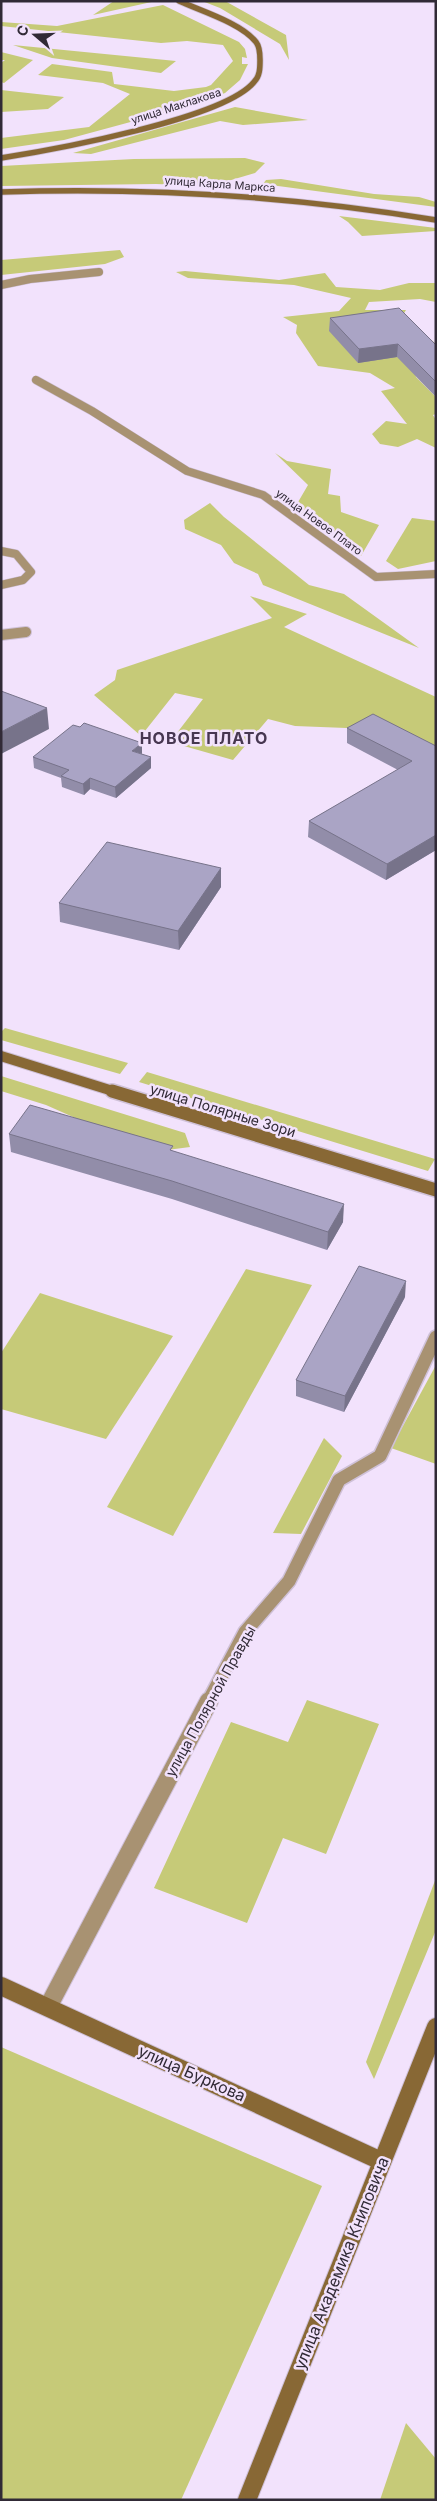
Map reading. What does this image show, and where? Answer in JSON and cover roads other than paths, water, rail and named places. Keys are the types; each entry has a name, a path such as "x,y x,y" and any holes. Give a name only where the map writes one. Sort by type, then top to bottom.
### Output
{"main road":[{"name":"улица Маклакова","path":"1,158 58,150 109,138 209,108 234,97 250,87 261,72 260,48 257,43 244,33 179,1"},
{"name":"улица Карла Маркса","path":"1,192 106,189 224,193 345,206 436,220"},
{"name":"улица Полярные Зори","path":"1,1056 223,1126 436,1190"},
{"name":"улица Буркова","path":"1,1986 381,2161"},
{"name":"улица Академика Книповича","path":"247,2500 436,2027"}],"street":[{"path":"1,284 99,272"},
{"name":"улица Новое Плато","path":"36,380 92,411 187,472 263,494 376,576 436,574"},
{"path":"1,551 16,554 30,572 24,580 1,585"},
{"path":"1,635 26,632"},
{"name":"улица Полярной Правды","path":"48,2008 245,1632 274,1596 289,1581 339,1480 380,1456 436,1337"}],"district":[{"name":"НОВОЕ ПЛАТО","path":"204,738"}]}
